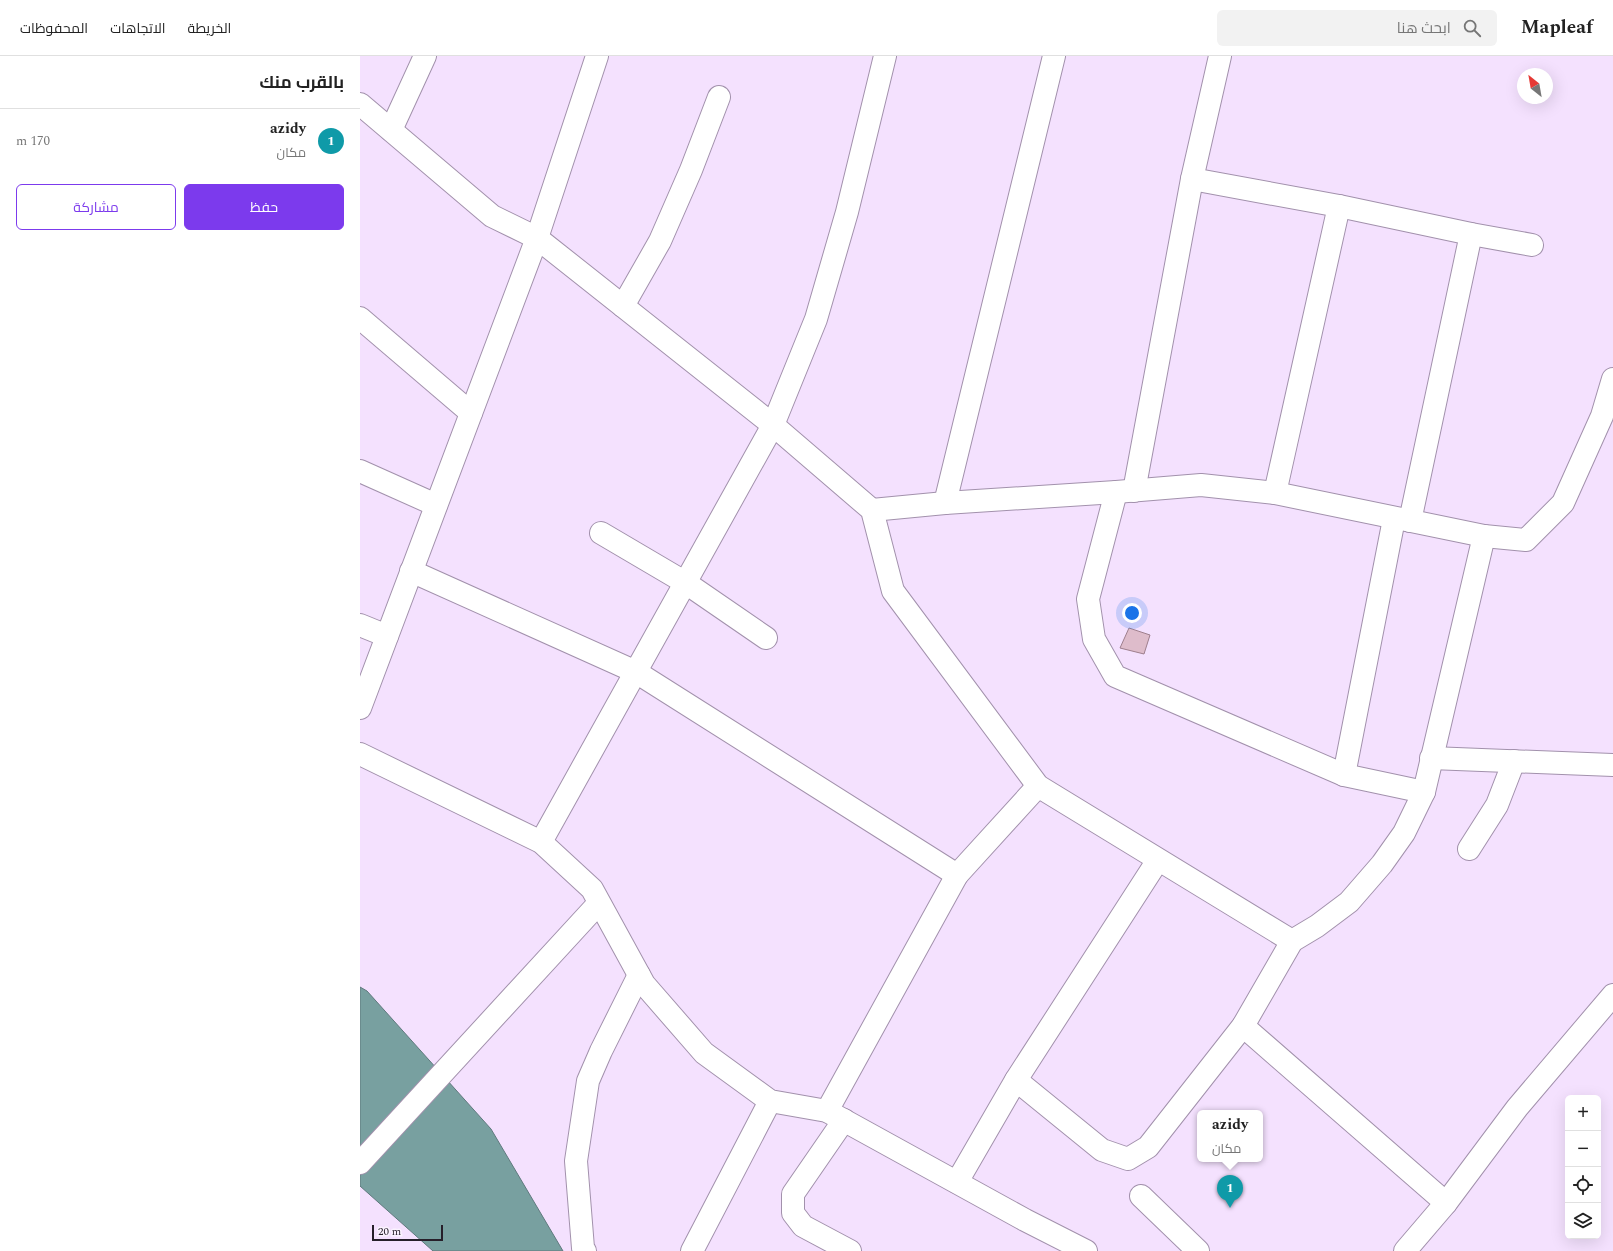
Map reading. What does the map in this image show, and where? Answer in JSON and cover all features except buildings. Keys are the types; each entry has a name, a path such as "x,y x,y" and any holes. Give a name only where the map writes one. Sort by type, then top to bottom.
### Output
{"street":[{"path":"391,130 425,56"},
{"path":"360,708 537,238 597,56"},
{"path":"541,842 773,425 816,319 847,212 885,56"},
{"path":"945,503 1054,56"},
{"path":"1220,56 1125,492 1088,599 1094,639 1114,676 1344,775 1424,792"},
{"path":"623,306 660,241 691,170 719,97"},
{"path":"360,104 492,216 537,238 773,425 872,510 893,592 1038,786 1292,941"},
{"path":"1192,179 1339,206 1471,234 1532,245"},
{"path":"1275,493 1339,206"},
{"path":"1344,775 1402,520 1471,234"},
{"path":"360,318 471,413"},
{"path":"872,510 945,503 1125,492 1201,485 1275,493 1484,536 1526,540 1563,503 1602,416 1613,379"},
{"path":"360,472 436,505"},
{"path":"601,533 686,583 766,638"},
{"path":"1016,1080 1102,1150 1128,1160 1148,1147 1243,1026 1292,941 1317,926 1349,902 1382,864 1404,833 1424,792 1484,536"},
{"path":"411,571 636,672 957,875"},
{"path":"360,625 387,636"},
{"path":"360,754 541,842 592,889 644,984 704,1053 770,1102 836,1116 1025,1220 1086,1251"},
{"path":"1432,758 1613,765"},
{"path":"1470,849 1497,805 1514,761"},
{"path":"850,1251 803,1226 793,1213 794,1194 836,1116 957,875 1038,786"},
{"path":"957,1182 1016,1080 1158,860"},
{"path":"360,1163 599,903"},
{"path":"585,1251 583,1248 576,1161 588,1081 601,1051 639,975"},
{"path":"1405,1251 1446,1203 1517,1108 1613,995"},
{"path":"1243,1026 1446,1203"},
{"path":"692,1251 770,1102"},
{"path":"1141,1196 1198,1251"}],"shaded area":[{"path":"360,987 367,991 491,1129 563,1251 433,1251 360,1186"}],"place":[{"name":"azidy","path":"1230,1208"}]}
